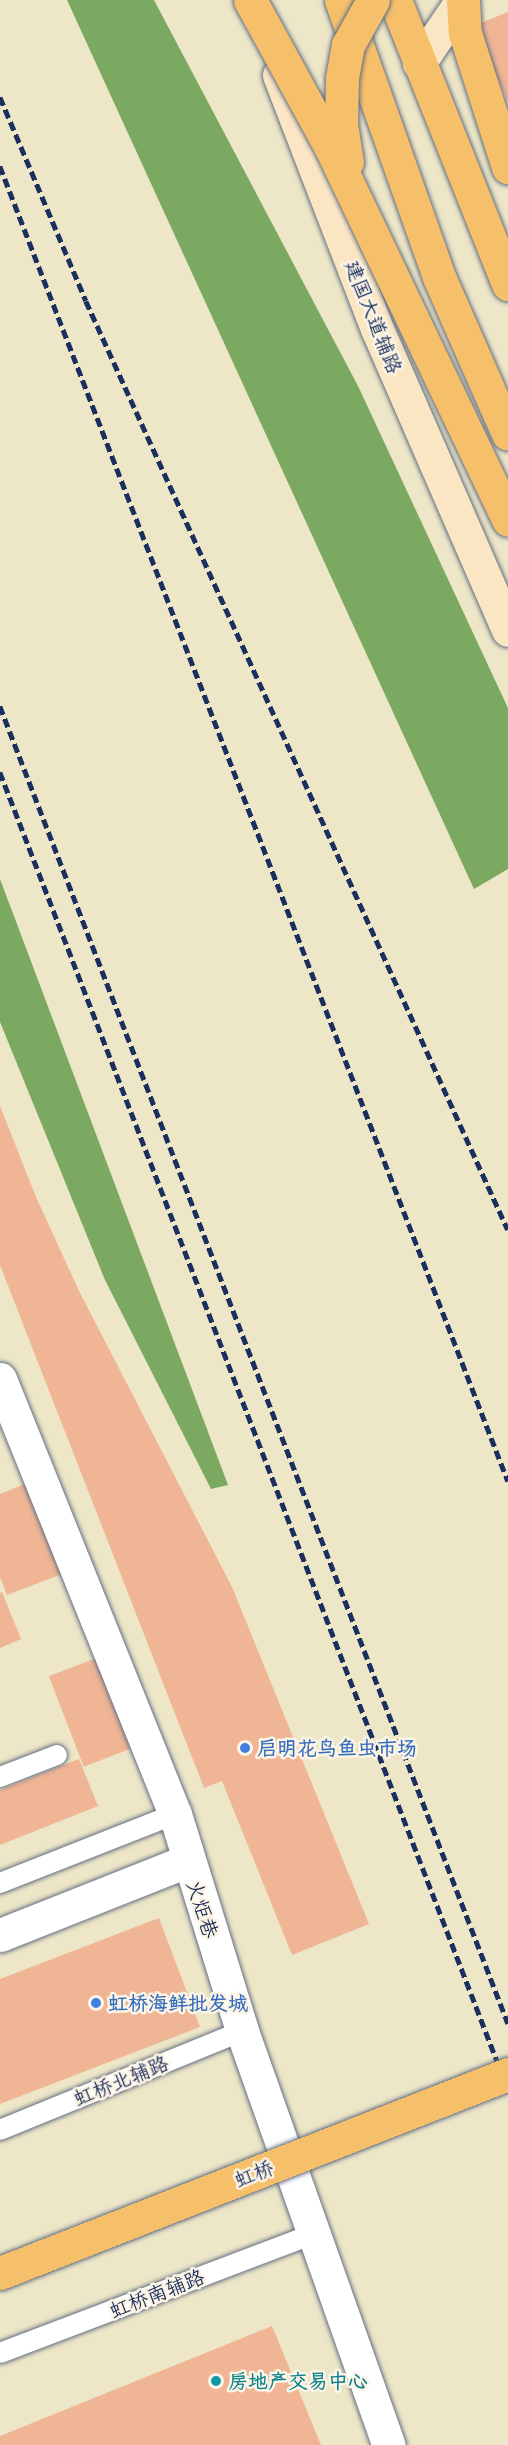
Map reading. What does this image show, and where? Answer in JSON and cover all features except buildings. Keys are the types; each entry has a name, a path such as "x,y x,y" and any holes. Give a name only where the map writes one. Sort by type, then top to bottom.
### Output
{"main road":[{"path":"251,0 330,146 508,520"},
{"name":"建国大道辅路","path":"251,0 378,331 508,630"},
{"path":"341,0 439,277 508,434"},
{"path":"368,224 347,161 341,126 342,78 348,45 373,0"},
{"path":"396,0 508,284"},
{"path":"407,0 419,63"},
{"path":"419,63 463,0"},
{"path":"463,0 465,33 508,167"},
{"name":"虹桥","path":"0,2273 508,2074"}],"street":[{"name":"火炬巷","path":"0,1379 175,1814 187,1861 242,2031 389,2445"},
{"path":"0,1935 187,1861"}],"lane":[{"path":"0,1777 57,1755"},
{"path":"0,1883 175,1814"},
{"name":"虹桥北辅路","path":"0,2130 242,2031"},
{"name":"虹桥南辅路","path":"0,2353 314,2234"}],"green space":[{"path":"67,0 154,0 358,386 508,708 508,869 474,889"},
{"path":"0,879 228,1485 211,1489 105,1280 0,1022"}],"railway":[{"path":"0,97 86,301 508,1230"},
{"path":"0,166 508,1481"},
{"path":"0,706 508,2023"},
{"path":"0,772 508,2089"}],"place":[{"name":"启明花鸟鱼虫市场","path":"245,1748"},
{"name":"虹桥海鲜批发城","path":"96,2003"},
{"name":"房地产交易中心","path":"216,2381"}]}
